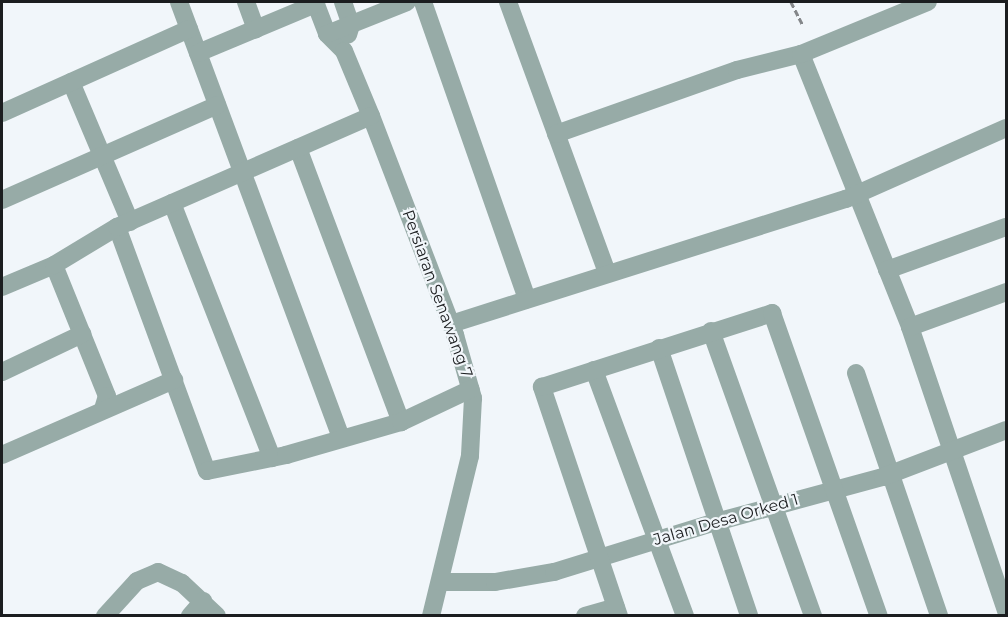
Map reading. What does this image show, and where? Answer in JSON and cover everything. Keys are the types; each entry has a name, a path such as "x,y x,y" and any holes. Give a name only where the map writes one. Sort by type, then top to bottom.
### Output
{"street":[{"path":"178,2 341,437"},
{"path":"246,2 256,28"},
{"path":"198,53 316,3 327,34 344,51 351,25 343,2"},
{"path":"327,34 407,2"},
{"path":"423,2 527,299"},
{"path":"508,2 607,273"},
{"path":"556,134 737,70 801,54 928,2"},
{"path":"2,112 189,30"},
{"name":"Persiaran Senawang 7","path":"344,51 451,324 471,389 470,456 431,615"},
{"path":"801,54 910,327 1006,611"},
{"path":"71,82 103,158 174,380 207,471 272,458 401,422 471,389"},
{"path":"2,200 103,158 217,105"},
{"path":"2,286 54,265 123,224 371,116"},
{"path":"451,324 858,193 1006,128"},
{"path":"298,148 401,422"},
{"path":"172,203 272,458"},
{"path":"887,270 1006,227"},
{"path":"54,265 107,396 103,409"},
{"path":"910,327 1006,292"},
{"path":"585,615 618,611 598,558 542,387 772,313 777,319 833,490 879,615"},
{"path":"711,331 813,615"},
{"path":"2,372 82,334"},
{"path":"659,348 749,615"},
{"path":"594,370 686,615"},
{"path":"856,373 939,615"},
{"path":"2,455 174,380"},
{"name":"Jalan Desa Orked 1","path":"440,582 505,580 554,572 716,522 891,474 951,451 1005,435"},
{"path":"105,615 137,581 159,572 182,584 217,615"},
{"path":"190,615 203,601"}],"path":[{"path":"791,2 802,24"}]}
